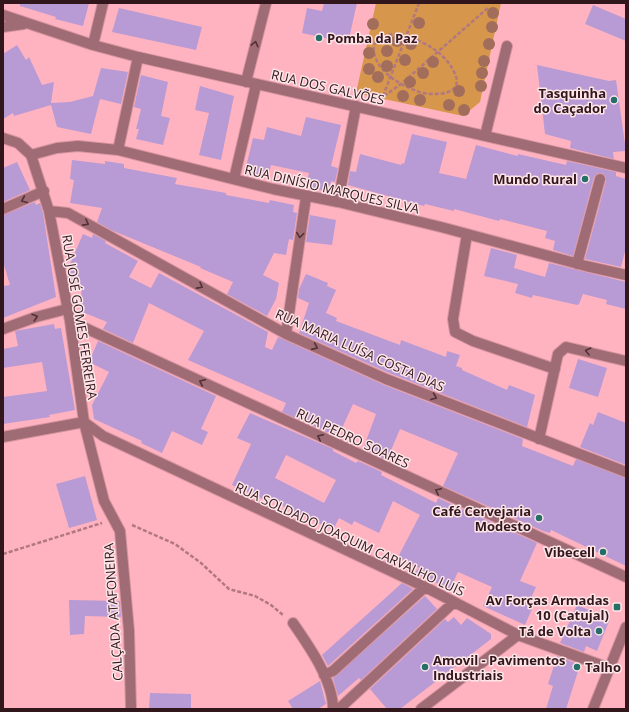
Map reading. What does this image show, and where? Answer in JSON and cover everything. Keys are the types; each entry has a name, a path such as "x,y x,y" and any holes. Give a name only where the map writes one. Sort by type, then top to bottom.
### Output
{"street":[{"path":"93,45 103,3"},
{"path":"246,82 266,3"},
{"name":"RUA DOS GALVÕES","path":"3,16 93,45 138,57 626,168"},
{"name":"RUA DOS GALVÕES","path":"3,27 26,24"},
{"path":"485,136 507,46"},
{"path":"118,150 138,57"},
{"path":"234,179 256,85"},
{"path":"338,202 356,106"},
{"path":"3,138 18,143 31,155"},
{"name":"RUA DINÍSIO MARQUES SILVA","path":"31,155 57,148 78,146 118,150 306,197 338,202 467,234 577,264 626,275"},
{"name":"RUA JOSÉ GOMES FERREIRA","path":"31,155 44,191 49,211 70,321 84,422 104,501 113,518"},
{"path":"577,264 600,179"},
{"path":"3,209 44,191"},
{"path":"286,334 306,197"},
{"name":"RUA MARIA LUÍSA COSTA DIAS","path":"49,211 68,214 286,334 386,379 626,472"},
{"path":"467,234 453,318 455,332 473,341 555,369"},
{"path":"3,329 36,317 67,309"},
{"name":"RUA PEDRO SOARES","path":"70,321 626,577"},
{"path":"539,439 558,354 566,347 626,361"},
{"path":"3,437 84,422"},
{"name":"RUA SOLDADO JOAQUIM CARVALHO LUÍS","path":"84,422 103,436 425,587 518,635 610,668"},
{"name":"CALÇADA ATAFONEIRA","path":"113,518 120,531 123,556 129,632 131,709"},
{"path":"324,675 333,671 425,587"},
{"path":"339,709 454,602"},
{"path":"293,623 313,652 324,675 333,697 333,709"},
{"path":"593,709 626,627"},
{"path":"421,709 518,635"}],"path":[{"path":"379,112 419,3"},
{"path":"384,96 401,84 489,7"},
{"path":"384,35 407,36 437,52 450,65 456,75 456,84 449,92 437,95 422,92 401,84 391,77 375,58 374,45 379,38 384,35"},
{"path":"3,554 113,518 175,544 201,563 229,589 255,596 293,623"}],"shaded area":[{"path":"376,3 501,3 480,102 463,116 356,93"}],"building":[{"path":"20,3 89,3 83,26 55,19 56,17 20,6"},
{"path":"324,3 357,3 348,43 302,33 307,8 322,11"},
{"path":"593,5 626,19 626,41 585,24"},
{"path":"119,8 202,27 196,50 112,32"},
{"path":"17,45 26,60 29,57 42,85 54,82 51,103 70,102 93,96 101,68 128,72 121,104 100,99 91,134 57,127 51,105 14,116 13,113 3,119 3,54"},
{"path":"537,65 609,81 616,80 626,151 613,152 614,159 570,148 571,141 545,134"},
{"path":"141,75 168,82 161,116 170,118 163,145 136,139 139,129 136,129 141,109 134,107"},
{"path":"200,86 234,96 221,160 199,155 209,113 195,110"},
{"path":"306,117 341,125 331,166 338,168 335,182 331,181 329,192 306,187 309,173 271,165 268,177 245,171 253,138 264,140 267,127 301,136"},
{"path":"412,134 447,142 439,173 466,179 476,145 518,156 518,154 566,165 567,161 616,172 616,176 626,179 626,248 621,267 585,259 606,181 606,177 602,173 598,173 594,177 573,256 553,250 555,241 545,238 547,231 500,219 499,221 454,209 454,211 425,204 424,206 348,185 350,171 356,172 360,154 401,165 402,163 404,164"},
{"path":"72,160 105,164 105,161 124,164 124,168 177,178 175,184 226,193 226,195 269,203 270,200 294,205 293,212 297,213 293,240 289,239 286,255 274,253 263,275 279,283 276,299 267,316 227,294 233,282 200,268 201,267 111,230 97,222 102,208 70,203 74,180 70,179"},
{"path":"17,162 30,190 3,202 3,168"},
{"path":"35,202 36,205 40,203 43,213 56,297 3,318 3,286 10,285 3,262 3,215"},
{"path":"310,215 336,220 332,245 306,242"},
{"path":"83,234 92,238 93,234 106,241 105,243 138,261 129,277 151,288 159,273 268,332 265,347 272,350 278,337 384,385 523,439 522,446 573,466 576,459 626,478 626,566 551,530 550,533 543,531 443,486 458,453 400,429 387,460 363,449 376,414 353,404 338,437 282,412 286,403 188,360 204,331 149,303 133,343 103,329 107,322 80,311 82,285 69,282 67,271"},
{"path":"491,248 517,255 514,268 545,277 549,263 626,282 626,309 606,304 607,300 583,294 579,304 577,305 533,295 532,298 515,293 518,284 484,276"},
{"path":"306,274 328,283 327,286 336,290 326,313 337,318 336,321 400,345 401,340 446,357 447,351 460,355 456,366 462,368 462,370 507,390 509,385 535,395 527,427 389,373 299,333 309,303 298,298 299,289"},
{"path":"54,324 55,329 61,328 75,410 49,415 50,417 3,424 3,397 47,391 42,362 3,368 3,349 18,346 15,331"},
{"path":"98,341 216,396 201,429 208,432 202,445 172,431 162,453 141,443 142,441 94,419 92,405 109,372 89,362"},
{"path":"578,359 607,368 598,397 569,388"},
{"path":"598,412 626,423 626,465 580,447 590,423 593,425"},
{"path":"250,413 333,449 333,451 356,463 358,461 382,472 381,475 436,503 438,498 537,543 520,581 536,587 527,607 532,609 525,625 483,606 492,587 458,572 450,589 414,573 419,568 398,557 420,515 393,501 379,533 354,521 352,525 339,518 333,530 264,497 263,499 232,485 251,444 237,438","holes":["286,455 336,480 324,503 275,478"]},
{"path":"85,476 97,520 69,528 56,484"},
{"path":"402,583 413,589 328,666 322,655"},
{"path":"425,596 437,609 361,680 359,678 338,696 333,678"},
{"path":"69,600 120,601 121,617 85,616 84,634 70,635"},
{"path":"577,605 610,619 597,651 586,646 584,652 560,643"},
{"path":"454,617 461,625 467,618 491,634 491,639 400,709 387,709 370,689 445,619 448,622"},
{"path":"557,656 580,665 566,709 546,709 553,686 548,684"},
{"path":"320,681 326,704 318,709 293,709 288,701"},
{"path":"150,693 191,694 191,709 149,709"}],"place":[{"name":"Pomba da Paz","path":"319,38"},
{"name":"Tasquinha do Caçador","path":"614,100"},
{"name":"Mundo Rural","path":"585,179"},
{"name":"Café Cervejaria Modesto","path":"539,518"},
{"name":"Vibecell","path":"603,552"},
{"name":"Av Forças Armadas 10 (Catujal)","path":"617,607"},
{"name":"Tá de Volta","path":"599,631"},
{"name":"Amovil - Pavimentos Industriais","path":"425,667"},
{"name":"Talho","path":"577,667"}]}
